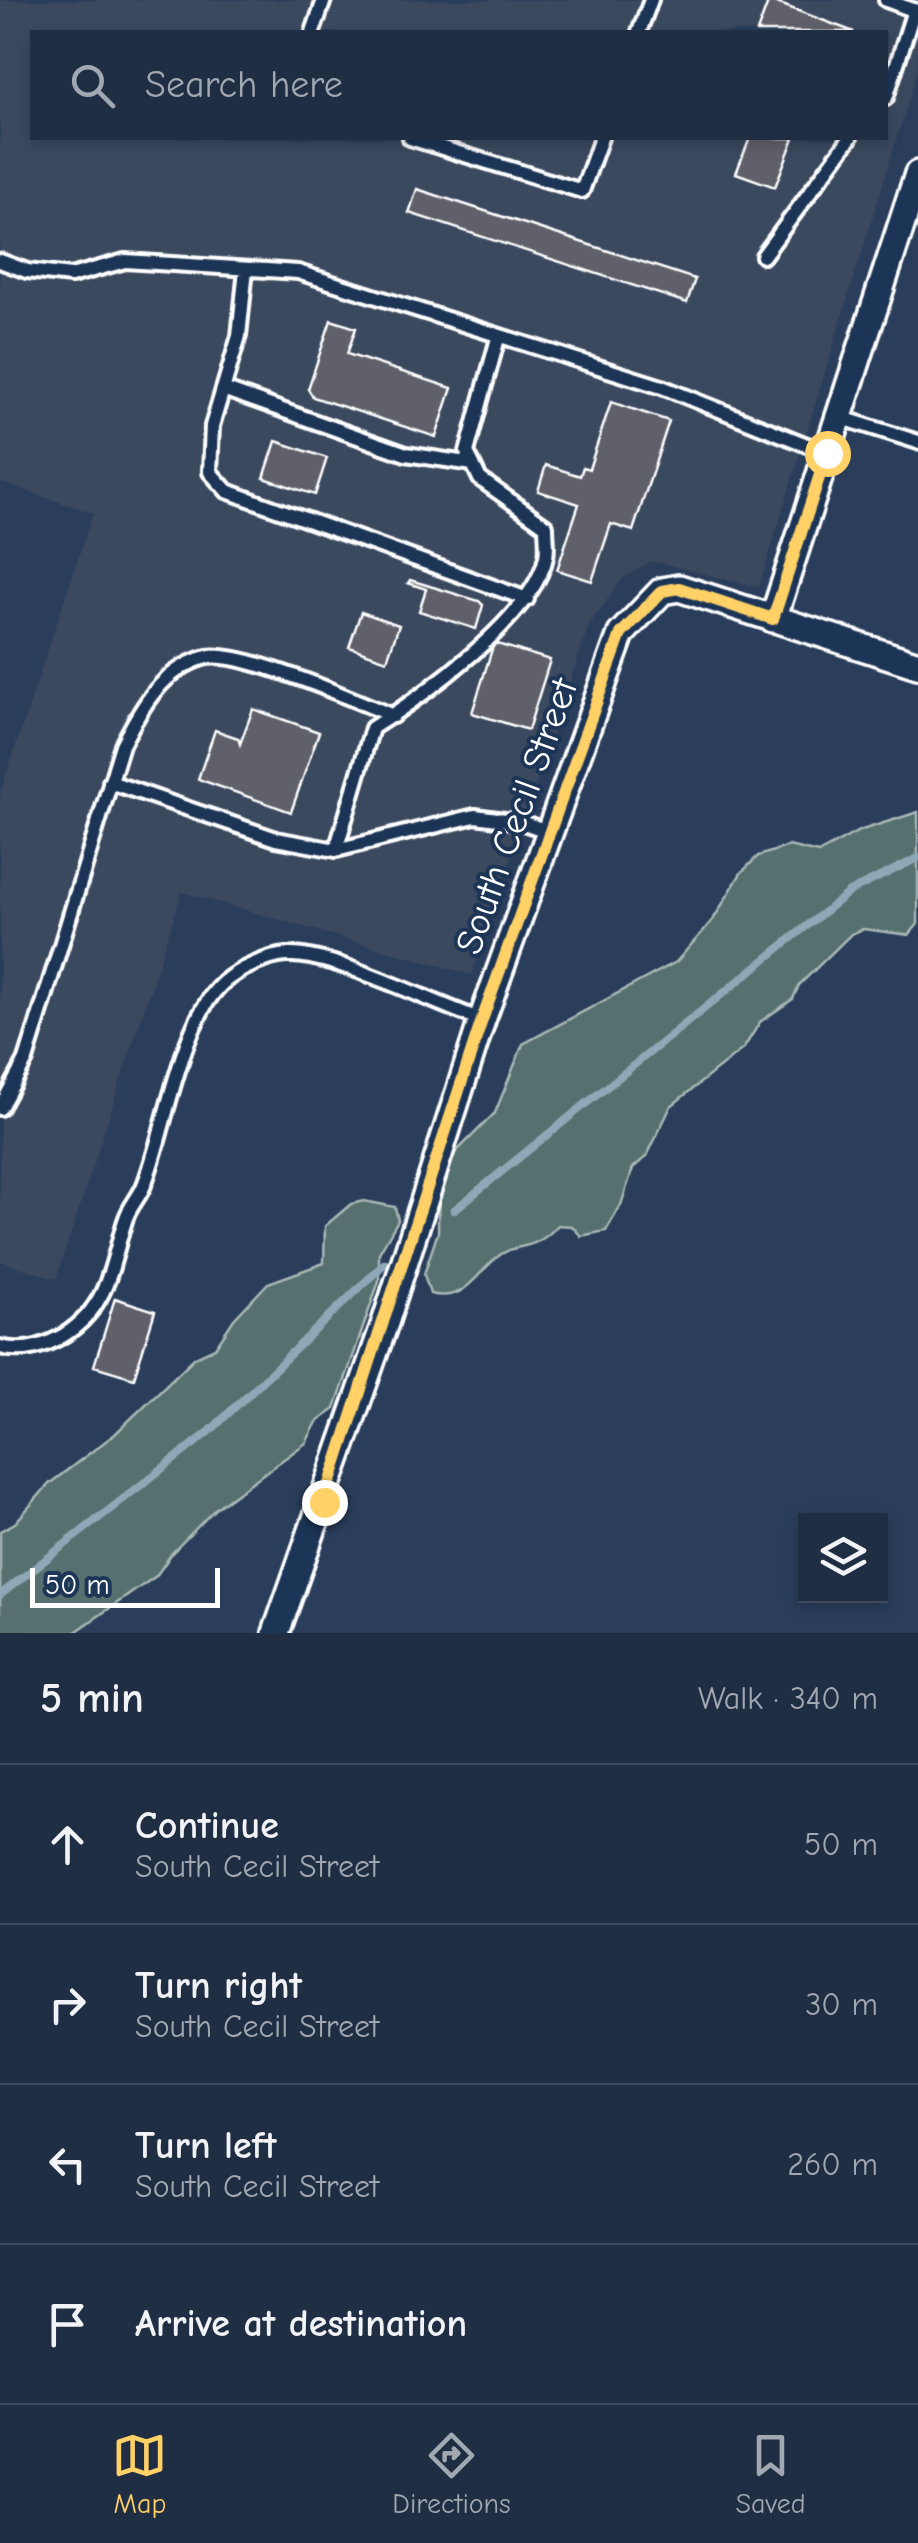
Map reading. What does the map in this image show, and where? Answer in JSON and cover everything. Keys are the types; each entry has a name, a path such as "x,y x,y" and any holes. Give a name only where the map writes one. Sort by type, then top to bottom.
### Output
{"street":[{"path":"773,619 913,208 918,174"},
{"name":"South Cecil Street","path":"276,1633 386,1320 482,1020 621,634 662,591 679,588 918,665"}],"lane":[{"path":"314,30 324,0"},
{"path":"640,30 651,0"},
{"path":"886,0 916,11 888,92"},
{"path":"416,140 582,191 600,140"},
{"path":"763,256 849,140"},
{"path":"0,261 27,270 71,276 125,260 298,272 662,387 827,453"},
{"path":"246,268 239,336 212,426 210,472 227,491 527,598"},
{"path":"336,850 372,728 392,716 527,598 546,558 546,526 480,479 468,452 498,338"},
{"path":"223,389 406,454 473,464"},
{"path":"839,417 918,442"},
{"path":"0,1108 26,1060 122,745 145,700 170,676 206,656 237,660 318,685 392,716"},
{"path":"110,782 228,824 336,850 475,816 521,822 552,833"},
{"path":"0,1348 21,1353 56,1342 100,1299 128,1212 144,1186 176,1074 196,1025 223,982 259,963 289,954 330,964 482,1020"}],"shaded area":[{"path":"0,0 918,0 918,69 759,587 651,561 623,578 589,625 472,975 182,892 56,1279 0,1261 0,794 93,513 0,482"}],"green space":[{"path":"918,812 918,924 909,935 863,929 851,934 799,985 793,999 760,1022 744,1048 671,1106 647,1156 633,1168 621,1205 606,1231 581,1236 572,1226 558,1225 540,1240 503,1253 460,1291 442,1296 430,1294 424,1274 438,1232 439,1178 450,1158 495,1113 523,1044 676,962 713,920 741,873 758,856 789,846 818,853 859,831"},
{"path":"364,1201 395,1207 398,1220 379,1253 379,1281 335,1409 317,1422 306,1443 216,1508 172,1553 156,1576 74,1633 0,1633 0,1531 15,1523 49,1484 115,1434 195,1357 215,1348 234,1319 268,1283 324,1263 325,1226 351,1204"}],"building":[{"path":"769,0 849,30 758,30"},
{"path":"749,140 793,140 775,187 736,173"},
{"path":"417,189 695,279 687,303 409,213"},
{"path":"331,320 356,328 347,354 452,388 436,437 313,397 308,389"},
{"path":"611,402 669,421 633,531 611,524 592,581 557,570 579,504 538,491 546,465 580,476 583,467 589,469"},
{"path":"276,441 327,458 315,495 264,478"},
{"path":"410,580 479,601 483,605 476,629 419,611 426,589 408,583"},
{"path":"361,612 399,625 387,660 349,647"},
{"path":"494,643 550,660 528,730 472,713"},
{"path":"253,709 319,732 291,812 198,779 215,730 238,738 240,744"},
{"path":"115,1298 155,1311 134,1378 94,1366"}],"waterway":[{"path":"454,1210 849,892 918,858"},
{"path":"0,1595 208,1433 385,1263"}],"route":[{"path":"324,1502 482,1020 621,634 662,591 679,588 773,619 827,453"}]}
